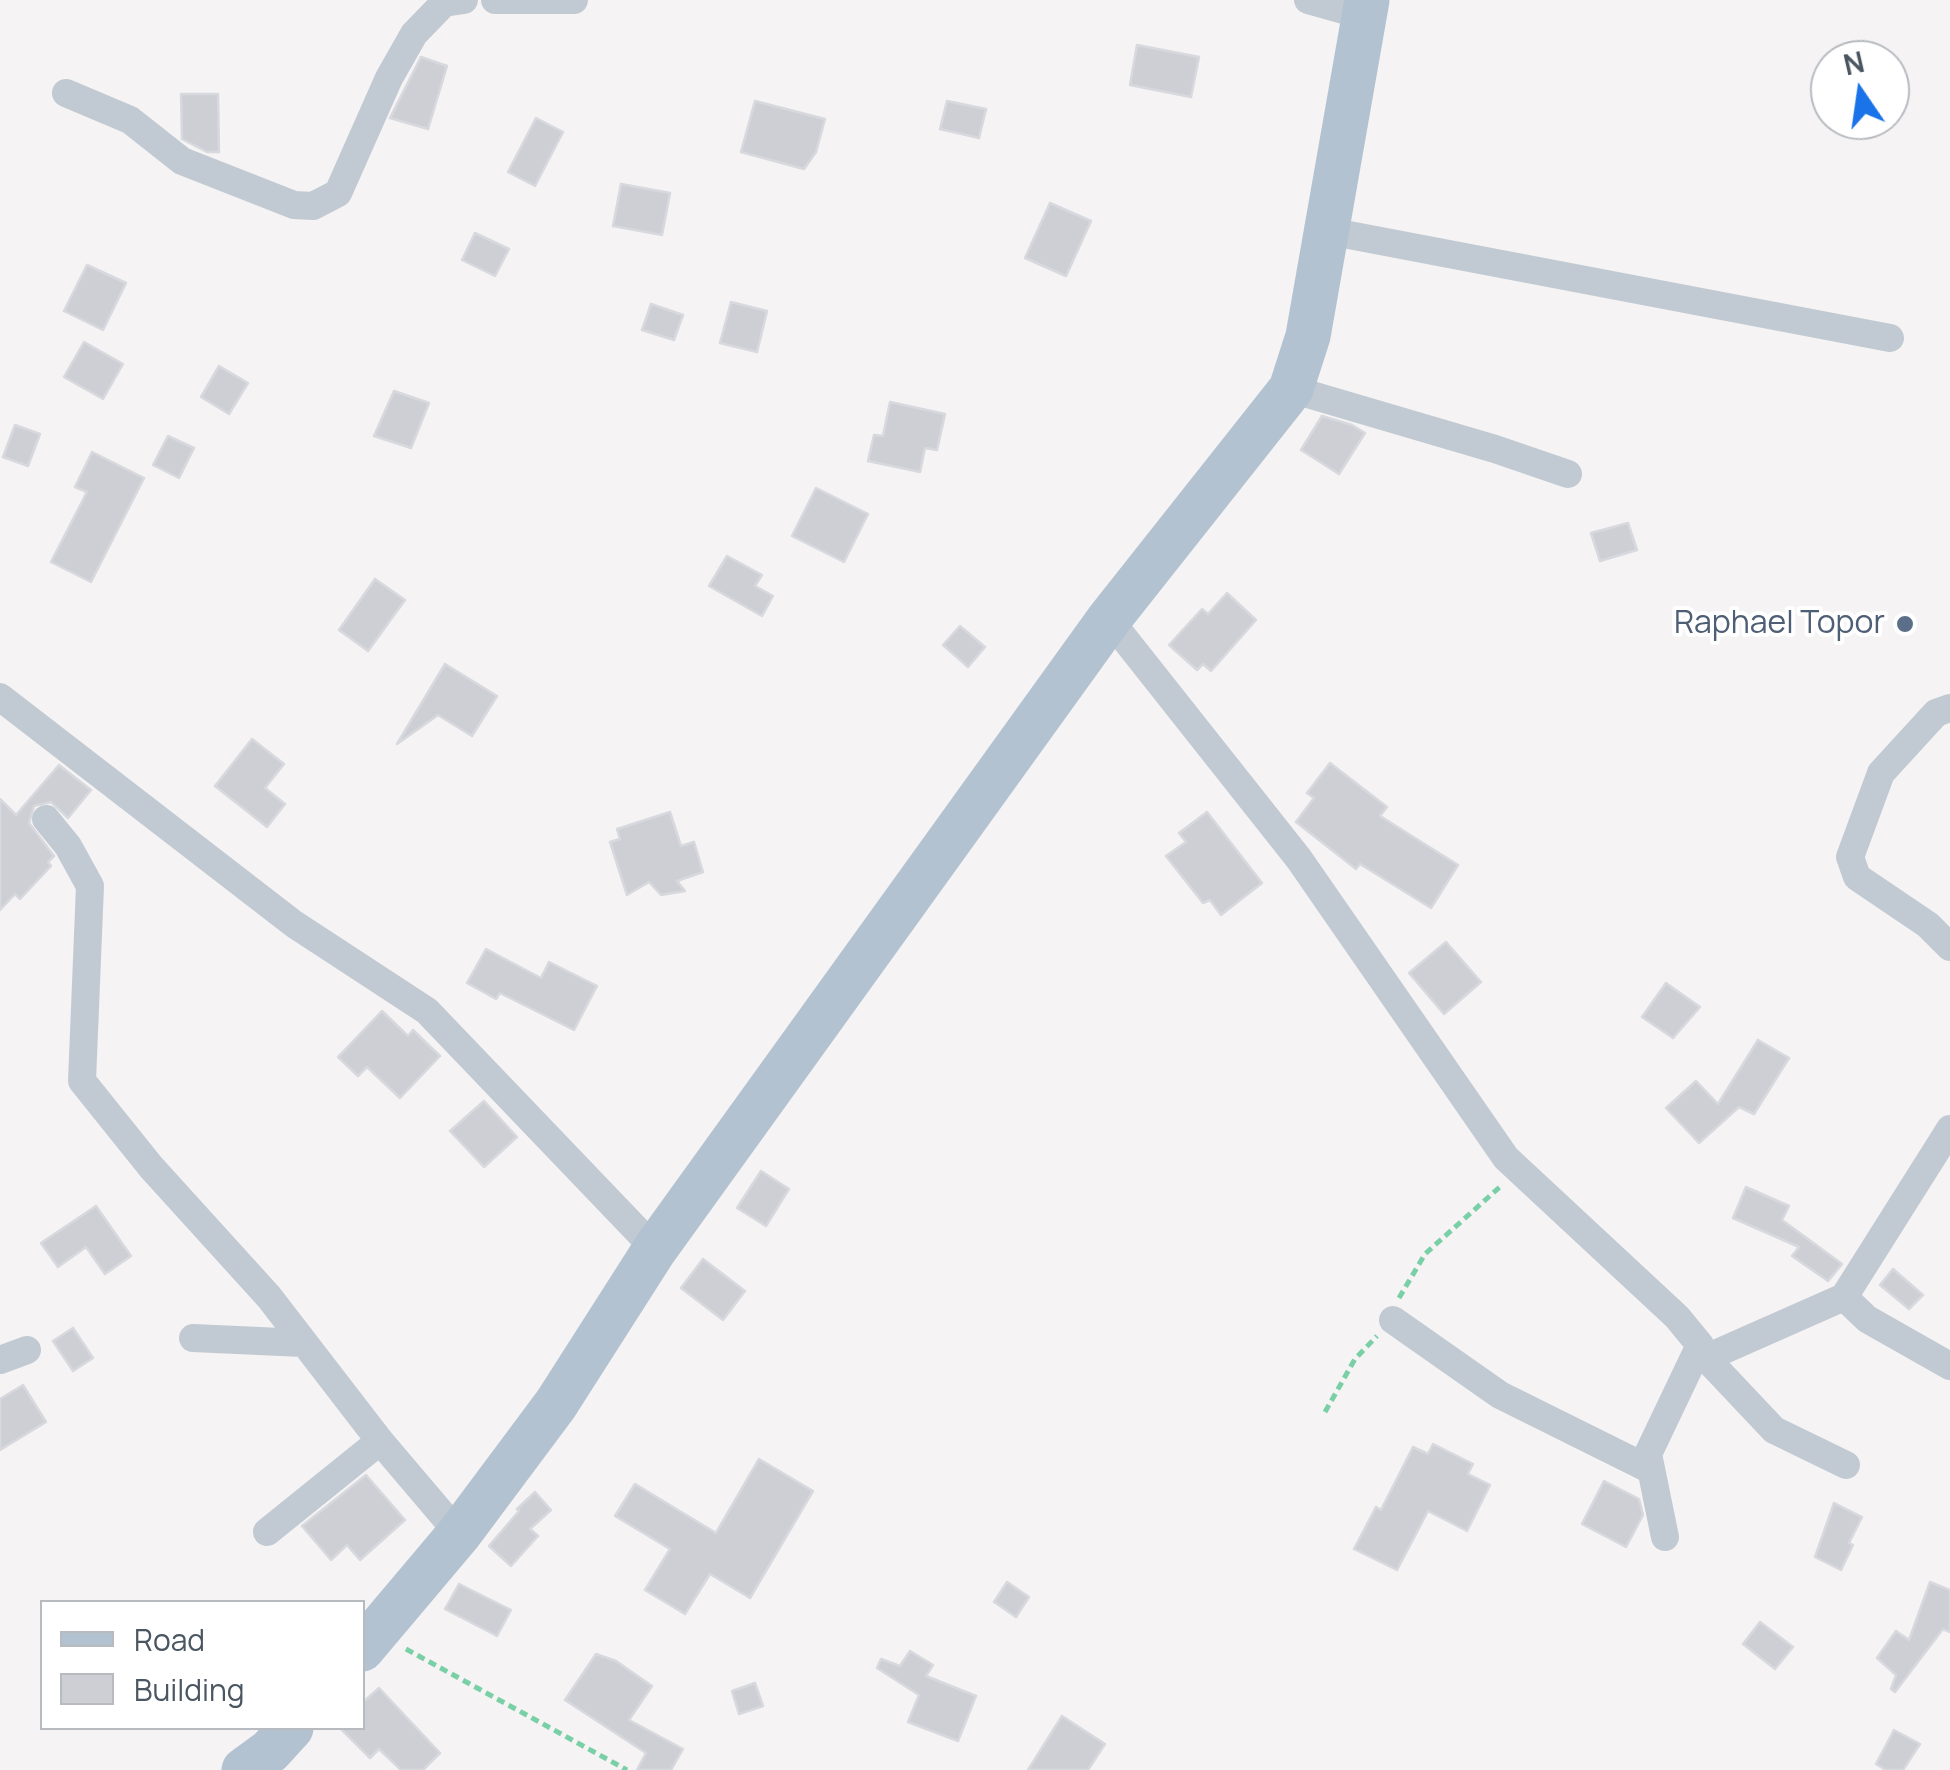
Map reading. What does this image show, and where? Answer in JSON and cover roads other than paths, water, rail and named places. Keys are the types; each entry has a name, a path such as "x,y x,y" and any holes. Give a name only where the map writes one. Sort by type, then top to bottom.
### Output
{"main road":[{"path":"370,1641 459,1534 556,1404 655,1249 1110,618 1291,389 1308,336 1366,8"},
{"path":"244,1770 290,1730"}],"street":[{"path":"66,93 130,120 182,161 294,204 313,206 338,192 389,78 414,34 444,4 464,0"},
{"path":"495,0 574,0"},
{"path":"1308,0 1366,8"},
{"path":"1328,231 1890,338"},
{"path":"1291,389 1568,474"},
{"path":"1110,618 1299,859 1506,1158 1677,1317 1774,1430 1846,1464"},
{"path":"0,697 294,924 428,1011 655,1249"},
{"path":"1950,708 1936,714 1881,774 1850,856 1857,877 1928,924 1950,947"},
{"path":"46,819 68,846 90,886 82,1081 150,1167 270,1298 380,1441 459,1534"},
{"path":"1665,1537 1648,1454 1703,1351 1844,1297 1950,1129"},
{"path":"1844,1297 1867,1319 1950,1366"},
{"path":"1393,1320 1500,1395 1651,1470"},
{"path":"193,1338 302,1342"},
{"path":"0,1360 27,1350"},
{"path":"267,1532 380,1441"}],"place":[{"name":"Raphael Topor","path":"1905,624"}]}
